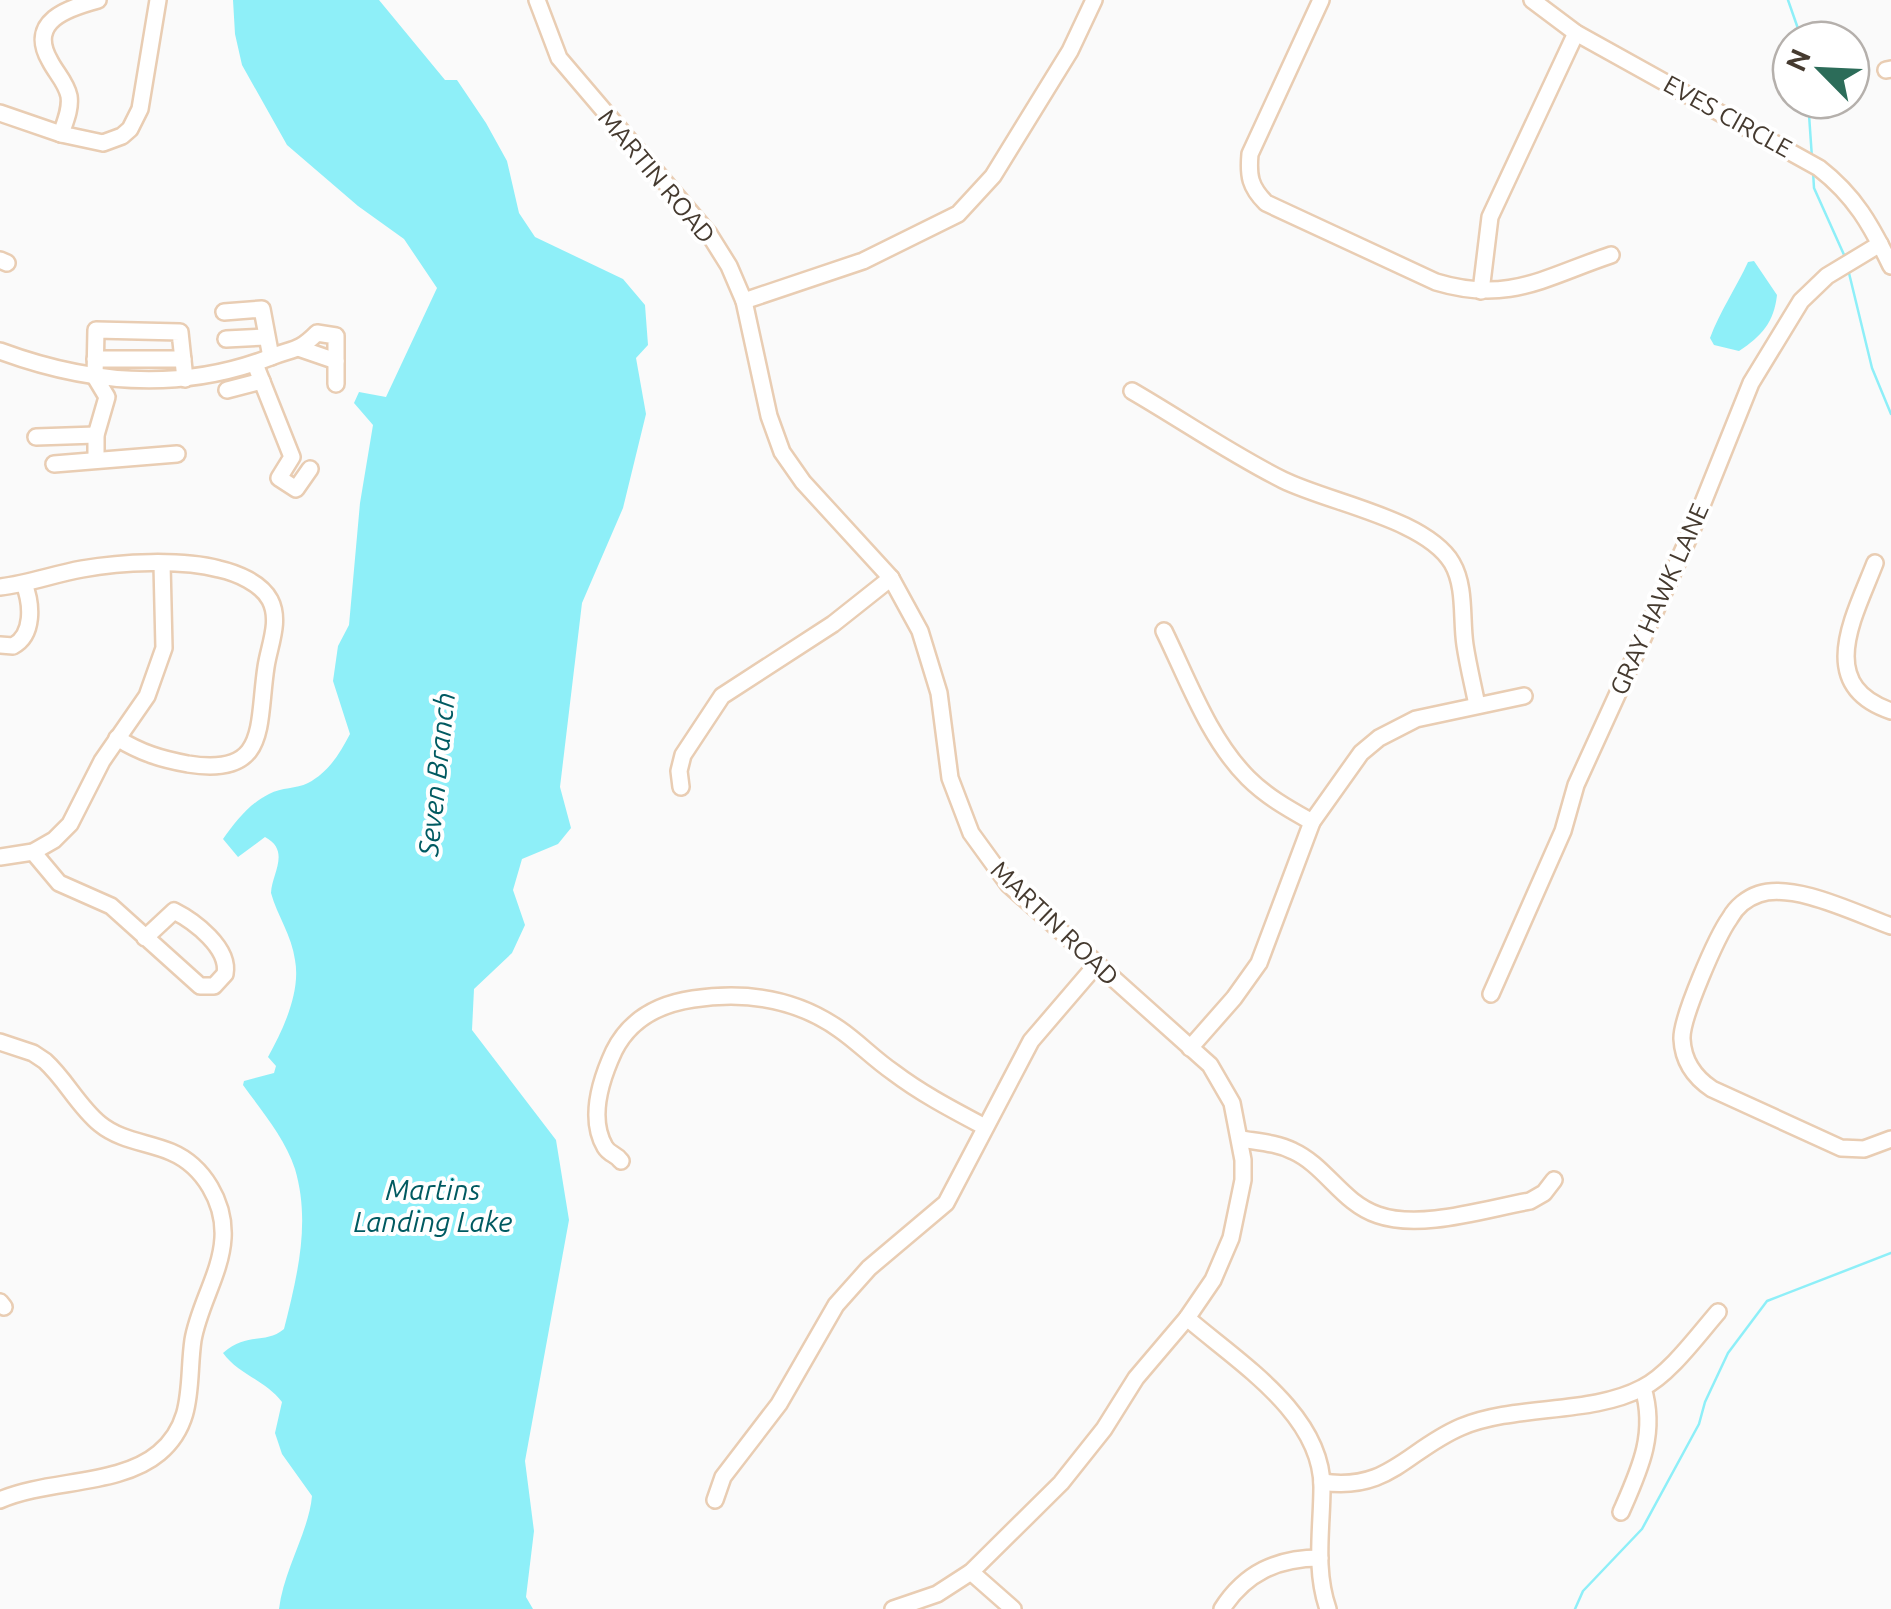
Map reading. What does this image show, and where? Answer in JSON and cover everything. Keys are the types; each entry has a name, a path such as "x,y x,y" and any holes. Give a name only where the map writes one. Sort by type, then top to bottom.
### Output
{"street":[{"path":"62,134 69,98 46,52 44,38 55,16 98,0"},
{"path":"0,113 102,143 122,136 140,109 158,0"},
{"name":"MARTIN ROAD","path":"537,0 559,58 709,234 729,266 744,301 768,416 782,452 803,482 891,578 912,613 939,694 950,778 971,833 1008,884 1210,1066 1224,1084 1241,1140 1243,1180 1231,1238 1214,1280 1188,1318 1136,1378 1082,1460 972,1572 936,1594 894,1609"},
{"path":"744,301 863,261 958,214 993,176 1070,51 1094,0"},
{"path":"1321,0 1250,154 1248,174 1253,189 1266,202 1436,282 1480,291 1530,286 1611,255"},
{"name":"EVES CIRCLE","path":"1532,0 1576,32 1819,168 1846,189 1891,266"},
{"path":"1480,291 1490,217 1576,32"},
{"name":"GRAY HAWK LANE","path":"1490,994 1563,830 1576,786 1690,535 1752,382 1802,300 1827,276 1880,244"},
{"path":"224,312 262,310 271,357"},
{"path":"96,460 96,434 107,397 95,377 96,330 180,332 185,379"},
{"path":"0,351 51,368 150,382 255,364 300,349 317,332 336,336 336,384"},
{"path":"226,339 266,337"},
{"path":"300,349 336,360"},
{"path":"95,359 183,358"},
{"path":"255,364 292,456 278,478 296,489 310,469"},
{"path":"227,390 262,382"},
{"path":"1132,391 1283,480 1409,527 1440,547 1454,565 1460,584 1465,645 1477,705"},
{"path":"36,437 96,434"},
{"path":"54,464 177,454"},
{"path":"1875,563 1848,633 1844,655 1855,687 1876,706 1891,711"},
{"path":"0,856 33,852 54,840 70,824 117,738 148,696 161,663 165,632 162,564"},
{"path":"0,587 87,568 195,564 222,569 257,586 270,599 274,628 260,726 245,757 221,768 153,758 117,738"},
{"path":"681,787 683,755 722,696 833,624 891,578"},
{"path":"0,646 13,646 27,633 30,606 24,584"},
{"path":"1164,630 1216,735 1234,762 1268,795 1312,822"},
{"path":"1190,1048 1234,998 1258,963 1312,822 1361,753 1416,719 1524,696"},
{"path":"33,852 58,882 111,906 145,938 200,986 214,986 225,974 226,961 219,948 188,918 174,911 145,938"},
{"path":"1891,926 1793,892 1775,890 1748,899 1725,925 1684,1020 1682,1040 1695,1076 1712,1090 1841,1148 1864,1149 1891,1139"},
{"path":"715,1500 724,1477 779,1404 836,1306 869,1268 946,1203 1031,1042 1096,964"},
{"path":"621,1161 603,1144 597,1114 601,1082 617,1045 634,1024 656,1008 715,995 766,998 814,1013 915,1089 985,1127"},
{"path":"0,1042 45,1061 103,1127 170,1151 192,1165 218,1202 223,1235 218,1264 196,1321 190,1401 176,1434 160,1452 139,1466 0,1500"},
{"path":"1241,1140 1294,1151 1312,1162 1354,1203 1399,1220 1420,1220 1530,1201 1544,1194 1554,1180"},
{"path":"1322,1482 1353,1484 1379,1478 1447,1434 1478,1421 1606,1399 1643,1388 1674,1362 1718,1312"},
{"path":"1188,1318 1297,1416 1314,1446 1322,1482 1320,1576 1328,1609"},
{"path":"1621,1512 1648,1444 1643,1388"},
{"path":"1222,1609 1242,1583 1268,1566 1320,1558"},
{"path":"972,1572 1013,1609"}],"water":[{"name":"Martins Landing Lake","path":"233,0 379,0 445,80 457,80 486,123 507,161 519,213 535,237 623,279 645,305 648,345 636,358 646,414 623,508 582,603 560,787 571,828 558,844 522,859 513,890 525,925 512,953 474,989 472,1030 556,1140 569,1220 525,1461 534,1531 526,1597 533,1609 279,1609 312,1496 282,1454 275,1433 282,1402 223,1353 240,1342 284,1329 297,1270 302,1209 291,1158 243,1085 244,1081 274,1073 276,1066 268,1057 293,998 293,951 271,893 279,856 265,837 238,857 223,839 262,798 315,779 338,755 350,734 333,681 338,646 349,625 360,503 373,425 354,403 359,392 386,397 437,288 404,239 358,206 287,145 242,65"},
{"path":"1754,261 1777,295 1770,321 1739,351 1714,345 1710,338 1718,319 1748,262"}],"waterway":[{"path":"1788,0 1795,20"},
{"path":"1809,120 1812,158"},
{"path":"1813,171 1814,188 1845,257"},
{"path":"1848,269 1872,368 1891,414"},
{"path":"1575,1609 1583,1591 1642,1529 1699,1424 1728,1353 1767,1301 1891,1253"}],"water label":[{"name":"Seven Branch","path":"436,774"}]}
